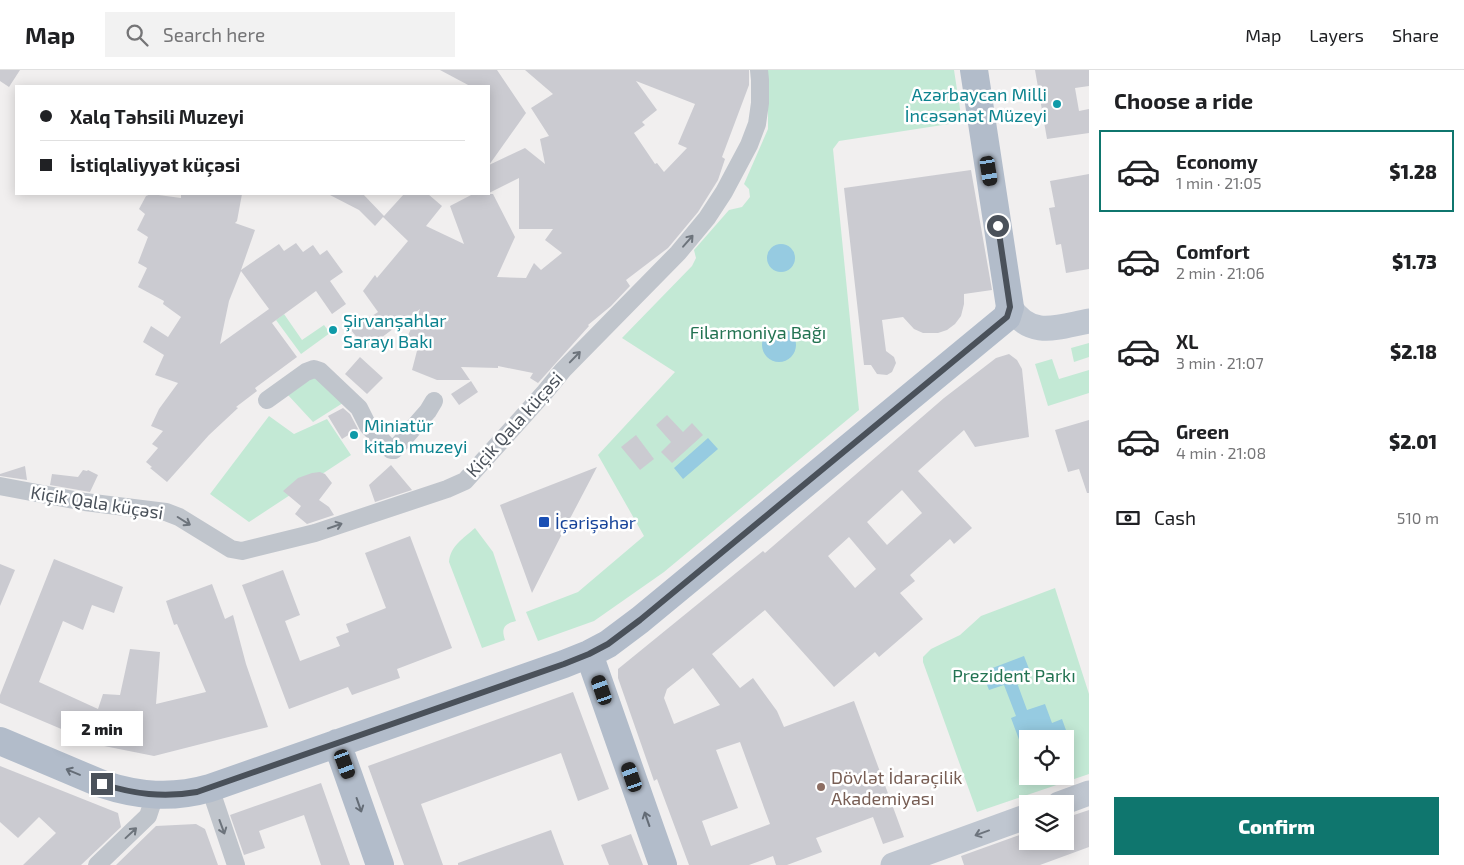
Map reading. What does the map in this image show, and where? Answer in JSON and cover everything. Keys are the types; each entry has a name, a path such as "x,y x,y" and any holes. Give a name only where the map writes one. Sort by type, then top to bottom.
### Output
{"main road":[{"path":"1,744 102,784 136,793 155,795 184,794 210,788 589,654 624,633 1004,320 1010,312 974,70"},
{"path":"589,654 663,865"},
{"path":"337,743 380,865"}],"street":[{"name":"Kiçik Qala küçəsi","path":"0,486 85,502 166,512 179,517 231,550 242,551 315,534 464,481 563,370 678,253 707,218 724,192 749,145 757,124 760,103 759,70"},
{"path":"1010,307 1019,318 1037,329 1089,321"},
{"path":"267,400 306,372 320,371 359,408 368,426 392,450 428,411 434,401"},
{"path":"210,788 236,865"},
{"path":"1074,798 1089,793"},
{"path":"97,865 148,816 155,795"},
{"path":"893,865 937,858 1019,820"}],"green space":[{"name":"Filarmoniya Bağı","path":"767,70 954,70 962,122 839,141 833,149 859,410 664,572 594,621 538,641 526,612 578,592 644,536 598,455 675,372 622,338 692,266 696,258 694,250 729,210 742,207 750,197 749,189 744,184 768,129"},
{"path":"284,314 302,340 324,325 330,333 301,354 276,320"},
{"path":"1089,343 1089,357 1074,362 1071,348"},
{"path":"1052,359 1059,379 1089,370 1089,393 1048,406 1035,364"},
{"path":"318,374 346,401 313,422 288,395"},
{"path":"269,416 294,434 327,419 351,455 249,522 210,494"},
{"path":"475,528 493,552 516,621 504,627 505,640 482,648 449,562 455,547"},
{"name":"Prezident Parkı","path":"1055,588 1089,694 1089,774 1074,779 1074,730 1019,730 1019,785 1057,785 1027,795 1019,795 1019,798 977,812 923,662 923,657 931,649 960,635 981,616"}],"water":[{"path":"781,244 791,248 795,258 791,268 781,272 771,268 767,258 771,248"},
{"path":"779,328 791,333 796,345 791,357 779,362 767,357 762,345 767,333"},
{"path":"708,438 718,449 683,479 674,468"},
{"path":"1024,656 1031,674 1016,680 1027,710 1045,704 1052,723 1062,719 1066,730 1019,730 1019,740 1011,718 1016,716 1004,685 989,690 982,672"}],"building":[{"path":"0,70 20,70 9,87 0,81"},
{"path":"440,70 497,70 526,113 490,164 490,85 468,85"},
{"path":"525,70 749,70 749,85 722,157 725,159 718,180 698,212 668,248 626,280 630,286 611,306 588,325 538,383 530,378 533,373 498,366 498,368 461,367 470,380 437,380 412,370 418,347 405,342 420,309 366,349 351,330 378,312 363,291 375,275 377,278 408,241 383,217 375,226 359,210 330,195 364,195 384,216 403,195 429,195 442,206 426,226 464,244 450,206 471,195 493,194 515,237 497,277 526,278 534,263 541,270 562,253 545,240 553,229 519,229 519,178 490,192 490,165 525,148 545,164 540,139 549,136 531,108 553,94","holes":["636,81 695,104 678,144 687,148 664,172 657,163 655,164 634,133 645,125 642,122 657,110"]},
{"path":"1035,70 1089,70 1089,86 1075,88 1079,111 1089,109 1089,133 1047,139"},
{"path":"971,170 992,290 964,294 961,316 947,330 938,333 923,333 914,329 903,317 882,320 886,351 894,357 896,363 892,372 887,375 877,374 871,365 864,365 844,188"},
{"path":"1089,174 1089,269 1066,273 1061,244 1056,245 1049,208 1055,207 1050,181"},
{"path":"148,195 181,198 181,195 242,195 235,223 255,230 241,270 279,244 284,251 296,243 303,252 313,245 320,255 327,250 343,272 330,281 346,304 332,314 316,291 272,323 297,357 255,388 257,391 236,407 238,408 209,435 167,482 150,468 152,467 146,462 158,448 152,444 163,431 151,426 159,409 178,383 155,375 164,355 143,342 151,326 168,337 181,317 163,304 164,301 138,287 147,268 138,263 148,237 137,230 145,214 139,209 146,196","holes":["241,271 269,309 220,344 229,301"]},
{"path":"1009,354 1017,360 1022,369 1029,437 975,447 964,430 918,471 972,528 954,544 950,539 910,575 915,581 900,593 923,619 879,657 875,652 834,687 765,610 712,654 740,688 753,678 777,711 784,727 854,701 904,837 883,844 873,817 816,838 822,852 787,865 776,865 773,856 749,865 689,865 657,779 654,781 618,678 618,669 763,551 765,553 944,398 996,358","holes":["902,490 922,513 887,545 867,522","849,537 876,569 855,588 828,556","693,668 720,705 674,724 664,698 667,689","740,742 770,824 711,846 702,821 738,808 716,750"]},
{"path":"360,357 383,378 367,394 345,374"},
{"path":"471,381 478,392 459,405 451,394"},
{"path":"343,408 350,414 358,429 342,439 328,416"},
{"path":"667,415 683,432 692,423 703,435 672,463 661,452 671,442 656,425"},
{"path":"1089,420 1089,493 1087,493 1079,469 1068,472 1055,430"},
{"path":"636,435 654,459 640,470 621,447"},
{"path":"391,465 412,490 375,502 369,485"},
{"path":"25,466 27,480 0,476 0,474"},
{"path":"597,467 564,530 532,593 500,505"},
{"path":"83,470 88,470 98,475 90,492 50,485 52,474 78,477"},
{"path":"320,472 325,474 332,483 319,500 329,507 334,515 307,524 295,514 301,506 283,491 298,478"},
{"path":"410,536 452,648 397,669 400,678 352,695 348,687 289,709 242,585 283,570 300,615 285,621 300,661 340,646 336,637 349,632 346,624 386,608 365,553"},
{"path":"54,559 123,587 114,613 92,605 83,630 63,621 39,682 98,709 103,694 120,695 130,649 160,652 156,704 206,692 177,624 174,625 166,601 212,584 225,619 233,615 246,664 268,727 154,756 99,745 0,703 0,695"},
{"path":"0,564 15,570 0,606"},
{"path":"573,692 609,789 578,801 561,753 421,804 443,865 404,865 368,766"},
{"path":"0,766 118,813 121,827 81,865 23,865 56,833 39,817 18,838 0,822"},
{"path":"321,783 350,865 321,865 304,815 259,831 265,848 244,855 230,815"},
{"path":"1089,810 1089,847 1040,865 964,865 961,856 1019,835 1019,850 1074,850 1074,815"},
{"path":"196,824 205,829 218,865 116,865 156,826"},
{"path":"551,830 564,865 458,865 458,863"},
{"path":"631,834 643,865 609,865 601,845"}],"place":[{"name":"Azərbaycan Milli İncəsənət Müzeyi","path":"1057,104"},
{"name":"Şirvanşahlar Sarayı Bakı","path":"333,330"},
{"name":"Miniatür kitab muzeyi","path":"354,435"},
{"name":"İçərişəhər","path":"544,522"},
{"name":"Dövlət İdarəçilik Akademiyası","path":"821,787"}],"route":[{"path":"102,784 148,795 169,796 197,792 564,664 608,644 758,524 1007,317 1010,307 998,226"}]}
